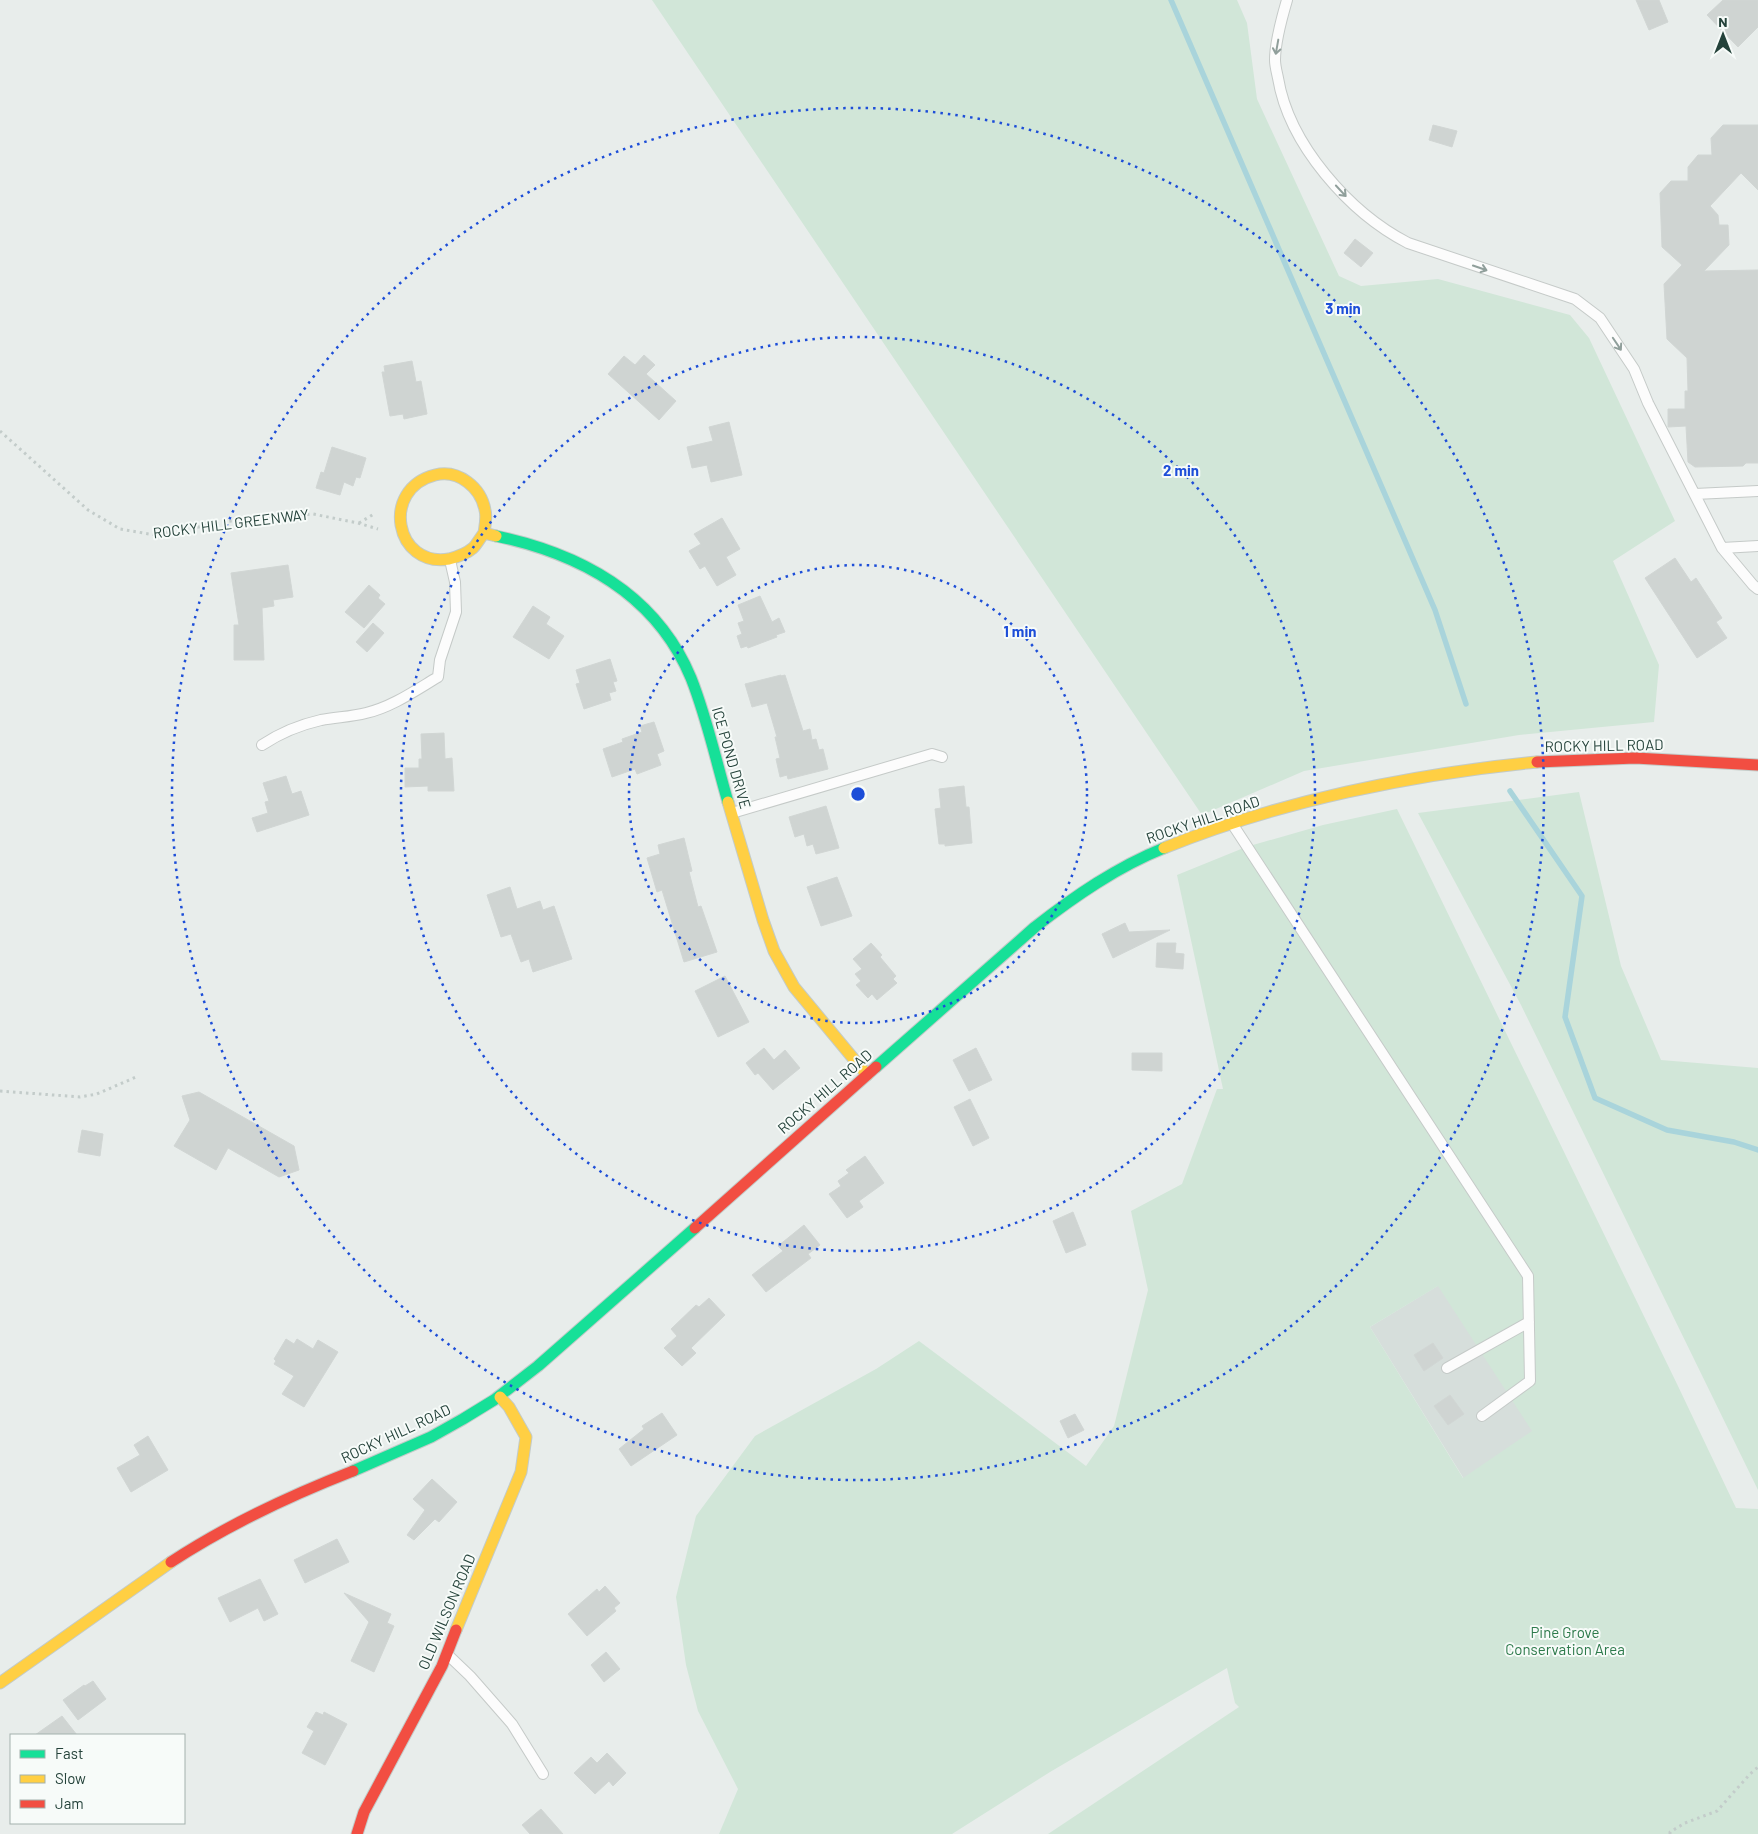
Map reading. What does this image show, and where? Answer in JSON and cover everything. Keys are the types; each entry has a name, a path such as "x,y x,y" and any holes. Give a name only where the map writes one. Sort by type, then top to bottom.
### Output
{"main road":[{"path":"441,474 462,478 479,492 487,512 484,533 471,551 450,560 437,560 424,556 413,548 405,537 400,517 406,496 420,480 441,474"},
{"name":"ICE POND DRIVE","path":"484,533 531,543 576,559 615,582 644,607 668,636 678,651 695,690 762,920 774,951 794,987 867,1075"},
{"name":"ROCKY HILL ROAD","path":"0,1683 165,1566 250,1516 282,1500 413,1446 472,1415 500,1397 538,1366 1035,927 1068,902 1114,872 1170,846 1233,824 1330,796 1374,786 1492,767 1570,760 1619,758 1696,760 1758,765"},
{"name":"OLD WILSON ROAD","path":"357,1834 364,1812 442,1666 521,1472 526,1437 509,1407 500,1397"}],"lane":[{"path":"1287,0 1282,16 1275,60 1281,98 1292,125 1319,167 1358,209 1386,232 1408,243 1575,300 1600,318 1634,369 1648,403 1722,548 1753,585 1758,588"},
{"path":"1695,494 1758,492"},
{"path":"1722,548 1758,546"},
{"path":"262,745 277,735 297,727 322,720 368,713 389,704 438,677 440,660 456,612 455,582 450,560"},
{"path":"731,813 932,754 942,757"},
{"path":"1233,824 1528,1276 1530,1381 1482,1416"},
{"path":"1447,1368 1529,1322"},
{"path":"447,1654 470,1676 512,1724 543,1774"},
{"path":"442,1666 451,1672 470,1676"}],"path":[{"name":"ROCKY HILL GREENWAY","path":"0,431 88,510 120,529 155,536 231,521 313,514 358,523 405,537"},
{"path":"358,523 374,514"},
{"path":"0,1091 80,1097 96,1094 136,1077"},
{"path":"1670,1834 1670,1832 1686,1823 1717,1811 1758,1767"}],"shaded area":[{"path":"1482,1259 1589,1432 1477,1500 1370,1327"}],"green space":[{"path":"652,0 1237,0 1247,23 1257,99 1339,276 1361,286 1438,279 1570,315 1589,338 1675,521 1613,561 1659,665 1654,722 1519,735 1304,771 1202,815"},
{"path":"1579,792 1621,966 1661,1060 1758,1068 1758,1490 1521,1005 1418,813"},
{"name":"Pine Grove Conservation Area","path":"1397,809 1736,1508 1758,1509 1758,1834 1048,1834 1239,1707 1235,1703 1227,1668 1050,1772 952,1834 719,1834 738,1789 698,1711 686,1665 676,1597 696,1516 755,1436 876,1369 919,1341 1086,1466 1114,1426 1148,1290 1131,1211 1182,1184 1217,1089 1223,1089 1177,875 1246,847 1323,825","holes":["1438,1286 1532,1431 1463,1478 1370,1327"]}],"building":[{"path":"1636,0 1659,0 1668,22 1649,30"},
{"path":"1723,0 1758,0 1758,27 1738,47 1707,15"},
{"path":"1433,125 1457,131 1452,147 1429,140"},
{"path":"1723,125 1758,125 1758,190 1741,173 1710,206 1718,215 1719,225 1728,225 1729,245 1704,271 1758,270 1758,463 1746,463 1743,466 1695,467 1688,462 1686,426 1668,427 1668,409 1685,409 1685,391 1688,391 1687,358 1667,339 1664,284 1682,265 1662,247 1660,193 1671,181 1688,181 1688,167 1698,155 1712,155 1711,138"},
{"path":"1355,239 1373,253 1361,267 1344,253"},
{"path":"644,355 655,365 646,374 676,401 659,420 608,374 624,356 635,365"},
{"path":"412,361 416,382 421,381 427,414 404,419 403,414 390,416 382,372 385,372 384,366"},
{"path":"729,422 742,475 711,482 707,465 692,468 687,447 713,441 709,427"},
{"path":"332,447 366,458 360,478 356,477 353,486 344,482 340,495 316,488 321,472 324,473"},
{"path":"722,518 740,549 726,557 736,575 717,586 705,566 700,569 689,551 701,544 694,534"},
{"path":"1675,558 1691,582 1696,578 1722,618 1716,622 1727,638 1697,658 1645,578"},
{"path":"288,565 293,597 273,600 274,606 262,608 264,660 234,660 234,625 239,625 231,573"},
{"path":"369,585 380,595 378,598 385,604 364,628 345,612"},
{"path":"760,596 772,622 779,618 785,632 748,648 747,646 741,648 737,636 742,634 738,623 744,621 738,605"},
{"path":"533,606 550,617 546,624 564,636 549,659 513,637"},
{"path":"373,623 384,633 367,652 356,642"},
{"path":"610,659 617,681 613,682 616,691 609,693 611,700 584,709 576,684 580,683 576,670"},
{"path":"785,675 803,731 810,729 812,740 816,739 819,750 823,749 828,769 788,779 787,775 780,777 776,759 780,758 775,737 777,737 767,703 752,707 745,684"},
{"path":"654,722 664,751 657,754 661,765 637,774 635,769 612,777 603,749 623,742 622,739 642,732 640,726"},
{"path":"444,733 445,759 452,758 454,791 428,791 428,786 405,787 405,768 419,768 419,759 422,759 421,734"},
{"path":"286,776 292,794 301,791 309,815 257,832 252,818 268,813 265,802 269,801 263,783"},
{"path":"964,786 966,807 969,807 972,843 945,846 945,844 939,844 935,809 941,808 939,789"},
{"path":"826,806 839,848 816,854 813,844 807,846 804,834 795,837 789,817"},
{"path":"684,838 692,871 689,872 698,907 701,906 717,952 684,962 662,890 657,892 647,858 660,854 658,845"},
{"path":"837,877 852,916 821,926 807,887"},
{"path":"510,887 517,909 540,901 543,910 554,906 572,959 533,972 529,959 521,962 511,934 501,937 487,895"},
{"path":"1125,923 1129,932 1170,930 1113,958 1102,934"},
{"path":"871,943 882,955 880,957 896,976 893,979 897,983 877,1000 872,994 868,998 856,985 861,981 855,974 862,969 853,959"},
{"path":"1157,943 1176,943 1175,953 1184,954 1183,969 1156,967"},
{"path":"725,976 749,1022 718,1037 695,991"},
{"path":"764,1048 774,1060 785,1050 800,1068 773,1090 758,1073 755,1075 746,1063"},
{"path":"976,1048 992,1080 969,1091 953,1060"},
{"path":"1132,1053 1162,1053 1162,1071 1132,1070"},
{"path":"199,1092 294,1146 299,1170 279,1177 228,1148 216,1170 174,1146 190,1120 182,1096"},
{"path":"970,1099 989,1138 973,1146 954,1107"},
{"path":"82,1130 103,1134 100,1156 78,1152"},
{"path":"865,1156 884,1183 859,1201 863,1207 847,1218 829,1194 841,1186 838,1181 849,1173 846,1170"},
{"path":"1073,1212 1086,1245 1066,1253 1053,1221"},
{"path":"804,1225 820,1245 808,1254 811,1258 766,1292 752,1275 783,1251 778,1246"},
{"path":"709,1298 725,1315 691,1348 696,1353 682,1366 664,1348 677,1336 671,1329 696,1305 699,1307"},
{"path":"286,1339 294,1344 297,1339 313,1349 318,1340 338,1352 304,1407 282,1394 294,1376 274,1364 276,1361 274,1359"},
{"path":"1433,1343 1443,1358 1424,1371 1414,1355"},
{"path":"1450,1395 1464,1414 1448,1425 1434,1406"},
{"path":"662,1413 677,1435 631,1466 619,1449 644,1429 642,1426"},
{"path":"1075,1414 1084,1430 1068,1438 1060,1421"},
{"path":"148,1436 168,1470 131,1492 117,1468 140,1455 134,1445"},
{"path":"432,1479 457,1502 439,1522 435,1519 414,1540 407,1535 425,1510 413,1499"},
{"path":"337,1539 349,1562 305,1583 294,1560"},
{"path":"260,1579 278,1614 264,1621 258,1608 230,1622 218,1598"},
{"path":"605,1586 620,1603 614,1608 616,1611 587,1636 568,1614 597,1589 599,1592"},
{"path":"344,1593 391,1614 387,1623 394,1626 374,1672 351,1661 369,1622"},
{"path":"606,1652 620,1669 604,1682 591,1665"},
{"path":"93,1681 106,1699 78,1720 63,1700"},
{"path":"316,1712 323,1715 324,1712 347,1724 325,1765 302,1753 314,1731 307,1727"},
{"path":"62,1716 76,1734 36,1734"},
{"path":"607,1753 626,1773 613,1786 609,1781 595,1794 574,1773 591,1757 597,1763"},
{"path":"541,1809 563,1834 530,1834 522,1825"}],"waterway":[{"path":"1171,0 1435,610 1466,704"},
{"path":"1510,791 1582,896 1565,1017 1595,1098 1667,1130 1734,1142 1758,1150"}],"traffic: fast":[{"path":"496,536 557,554 586,567 612,582 636,601 658,623 676,649 697,693 728,802"},
{"path":"876,1067 1050,915 1113,873 1164,848"},
{"path":"353,1471 431,1437 494,1400 538,1366 695,1228"}],"traffic: slow":[{"path":"484,533 473,548 464,554 449,559 431,559 416,552 406,540 401,526 401,510 406,495 418,483 435,475 444,474 460,478 474,488 483,502 486,516 484,533 496,536"},
{"path":"1164,848 1208,831 1300,803 1395,782 1490,767 1537,762"},
{"path":"728,802 774,951 794,987 867,1075"},
{"path":"456,1630 521,1472 526,1437 509,1407 500,1397"},
{"path":"0,1683 171,1562"}],"traffic: jam":[{"path":"1537,762 1635,758 1758,765"},
{"path":"695,1228 876,1067"},
{"path":"171,1562 215,1535 260,1512 306,1490 353,1471"},
{"path":"357,1834 364,1812 442,1666 456,1630"}]}
